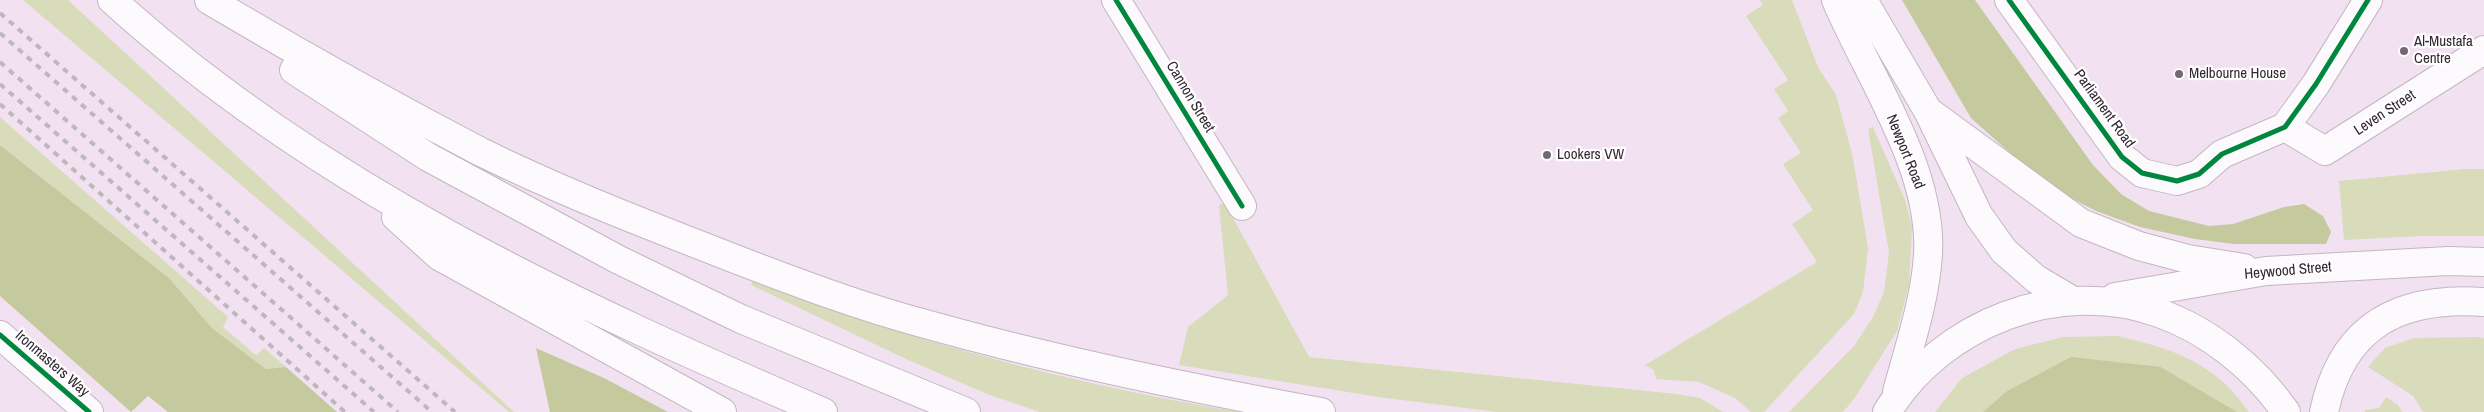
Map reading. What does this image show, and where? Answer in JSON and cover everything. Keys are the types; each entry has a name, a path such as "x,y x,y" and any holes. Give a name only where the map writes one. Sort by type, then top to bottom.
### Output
{"main road":[{"path":"112,0 148,32 246,109 361,186 543,286 823,412"},
{"path":"201,0 278,60 428,157 584,242 741,319 966,412"},
{"path":"209,0 323,68 484,153 619,214 797,282 927,325 1081,364 1212,392 1321,412"},
{"name":"Cannon Street","path":"1116,0 1242,206"},
{"name":"Newport Road","path":"1836,0 1908,154 1922,191 1928,255 1918,312 1891,406"},
{"path":"1863,0 1928,111 1979,216 2004,250 2036,279 2083,301 2150,310 2196,329 2238,359 2286,412"},
{"name":"Parliament Road","path":"2009,0 2122,157 2142,173 2176,181 2199,174 2222,154 2284,127 2316,84 2368,0"},
{"name":"Leven Street","path":"2284,127 2325,151 2484,50"},
{"path":"1928,111 2081,223 2139,246 2188,259 2266,271"},
{"path":"361,186 439,256 722,412"},
{"name":"Heywood Street","path":"1891,406 1933,357 1960,337 1987,322 2022,310 2266,271 2448,261 2484,262"},
{"path":"2324,412 2330,389 2350,348 2382,320 2402,310 2430,303 2464,300 2484,302"},
{"name":"Ironmasters Way","path":"0,335 89,412"}],"green space":[{"path":"23,0 68,0 514,412 509,412"},
{"path":"1760,0 1792,0 1818,67 1836,95 1852,153 1868,248 1863,292 1854,314 1764,412 1751,412 1735,398 1699,382 1656,379 1654,370 1645,365 1817,262 1792,224 1813,210 1783,164 1801,153 1778,118 1788,111 1774,89 1788,80 1746,16 1763,5"},
{"path":"1902,0 1975,0 2093,165 2121,194 2149,211 2209,226 2233,224 2284,207 2304,204 2323,216 2331,232 2326,244 2234,244 2195,239 2140,227 2096,211 2046,185 1971,118"},
{"path":"0,117 228,317 223,327 256,355 264,348 286,367 266,369 212,328 169,278 0,145"},
{"path":"1873,127 1905,200 1912,227 1909,285 1897,331 1854,399 1843,412 1789,412 1854,346 1873,317 1884,292 1889,253 1868,129"},
{"path":"0,145 169,278 212,328 266,369 286,367 337,412 168,412 148,396 131,412 0,296"},
{"path":"2465,169 2484,169 2484,236 2421,236 2344,240 2339,181"},
{"path":"1225,203 1309,357 1677,394 1700,398 1723,412 1497,412 1385,398 1179,365 1188,327 1228,295 1219,205"},
{"path":"753,280 923,339 1020,366 1093,384 1240,412 1040,412 987,394 906,359 751,285"},
{"path":"2117,336 2157,346 2207,369 2236,395 2249,412 2237,412 2161,367 2007,391 1983,412 1935,412 1962,378 2015,349 2063,337"},
{"path":"2414,338 2484,338 2484,412 2423,412 2413,396 2368,367 2385,348"},
{"path":"536,348 604,378 668,412 550,412"},
{"path":"2071,357 2161,367 2237,412 1983,412 2007,391"},
{"path":"2386,397 2398,405 2402,412 2365,412 2365,410 2379,408"}],"railway":[{"path":"0,13 455,412"},
{"path":"0,33 432,412"},
{"path":"0,62 398,412"},
{"path":"0,84 374,412"},
{"path":"0,104 345,412"}],"cycle path":[{"path":"1116,0 1242,206"},
{"path":"2009,0 2122,157 2142,173 2177,181 2199,174 2222,154 2285,127 2316,84 2368,0"},
{"path":"0,335 89,412"}],"place":[{"name":"Al-Mustafa Centre","path":"2404,51"},
{"name":"Melbourne House","path":"2179,74"},
{"name":"Lookers VW","path":"1547,155"}]}
